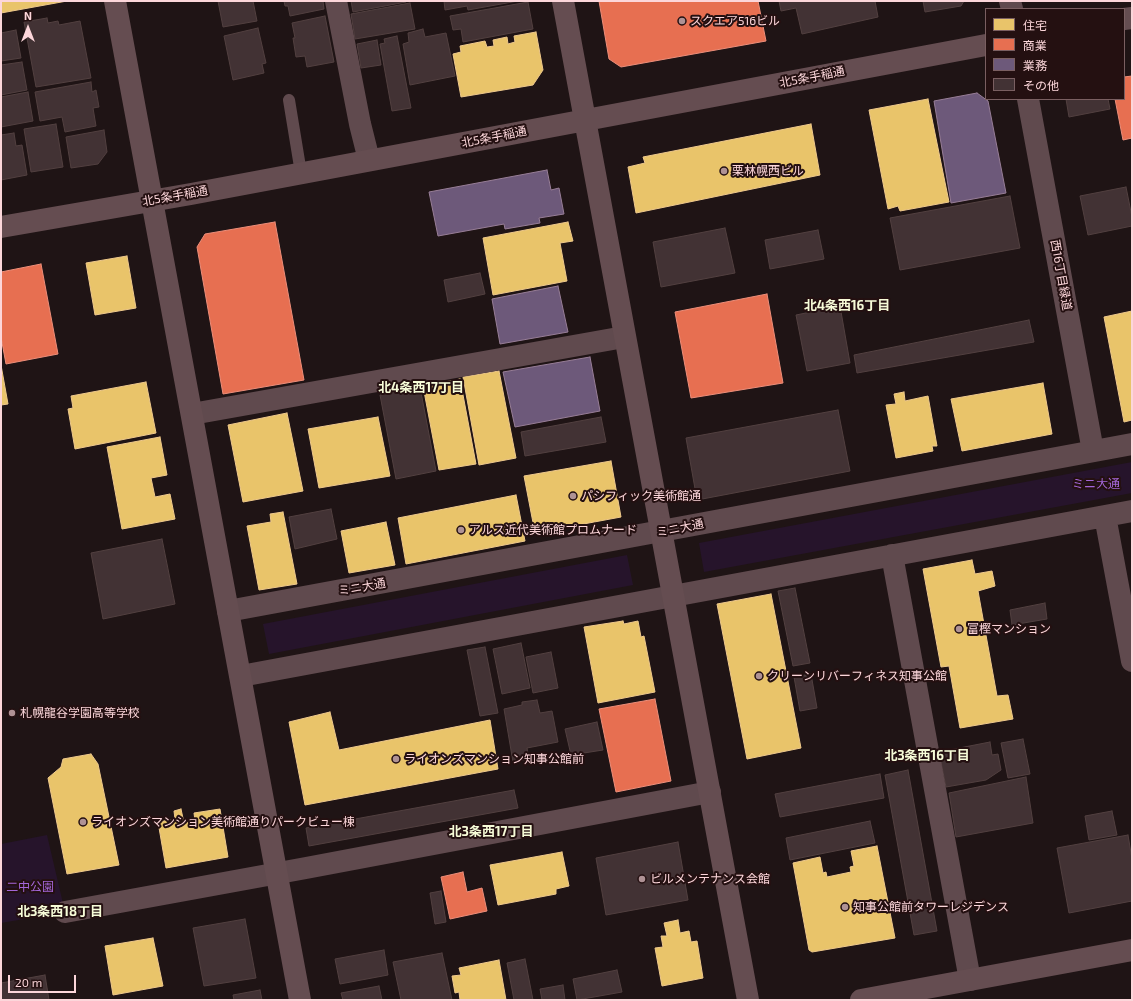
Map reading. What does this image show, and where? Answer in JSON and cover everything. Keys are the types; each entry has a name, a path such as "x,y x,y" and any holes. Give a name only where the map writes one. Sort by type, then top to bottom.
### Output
{"street":[{"path":"115,1 300,1000"},
{"path":"336,1 360,124 369,160"},
{"path":"562,1 748,1000"},
{"name":"北5条手稲通","path":"1,227 301,173 985,45"},
{"name":"西16丁目緑道","path":"1028,100 1093,451"},
{"path":"192,414 624,337"},
{"name":"ミニ大通","path":"228,611 1132,444"},
{"path":"241,676 1132,511"},
{"path":"1105,516 1132,661"},
{"path":"892,555 970,980"},
{"path":"65,912 277,874 710,792"},
{"path":"861,1000 1132,950"}],"lane":[{"path":"289,100 301,173"}],"green space":[{"name":"ミニ大通","path":"1132,462 1132,493 704,572 699,543"},
{"path":"627,555 633,585 269,654 263,624"},
{"name":"二中公園","path":"47,835 65,912 1,923 1,844"}],"building: 住宅":[{"path":"1,1 67,1 1,13"},
{"path":"536,32 543,70 533,85 461,97 453,54 461,52 460,46 485,41 487,47 494,46 493,40 507,37 508,44 515,42 514,36"},
{"path":"928,99 949,202 900,211 898,206 888,209 869,110"},
{"name":"栗林幌西ビル","path":"811,124 820,175 636,213 628,167 645,163 643,157"},
{"path":"568,222 573,241 560,243 567,281 493,295 483,238"},
{"path":"127,256 136,308 95,315 86,263"},
{"path":"1132,311 1132,420 1124,422 1104,317"},
{"path":"1,365 8,404 1,405"},
{"path":"499,371 516,458 479,465 463,377"},
{"path":"460,379 476,464 439,470 423,386"},
{"path":"146,382 156,433 75,449 68,409 73,408 71,396"},
{"path":"1043,383 1052,434 962,451 951,399"},
{"path":"904,392 905,401 928,396 937,446 932,446 933,451 896,458 886,405 896,404 894,394"},
{"path":"287,413 303,491 243,502 228,425"},
{"path":"378,417 390,476 319,488 308,429"},
{"path":"160,437 167,475 151,478 155,497 170,494 175,519 122,529 107,447"},
{"name":"パシフィック美術館通","path":"611,461 621,517 535,533 524,476"},
{"name":"アルス近代美術館プロムナード","path":"516,495 525,541 406,564 398,518"},
{"path":"283,512 297,584 259,590 247,526 271,522 270,514"},
{"path":"386,522 395,565 349,573 341,531"},
{"name":"富樫マンション","path":"972,560 975,574 992,571 995,586 978,591 997,696 1008,695 1013,719 960,728 949,666 941,667 923,569"},
{"name":"クリーンリバーフィネス知事公館","path":"771,594 801,748 747,759 717,604"},
{"path":"623,621 624,624 638,621 641,637 644,636 655,692 598,703 584,627"},
{"name":"ライオンズマンション知事公館前","path":"330,712 339,750 490,720 498,769 305,805 289,722"},
{"name":"ライオンズマンション美術館通りパークビュー棟","path":"91,754 98,764 119,865 67,874 48,778 61,767 63,759"},
{"path":"181,809 184,823 195,821 194,813 220,809 228,857 166,868 158,822 175,819 174,811"},
{"name":"知事公館前タワーレジデンス","path":"877,846 895,938 812,952 809,950 793,863 820,857 823,873 826,872 827,877 851,872 850,867 854,866 851,851"},
{"path":"562,852 569,886 556,889 556,894 498,905 490,865"},
{"path":"678,920 680,933 689,931 691,942 697,941 703,978 662,986 655,948 663,947 661,936 667,936 664,923"},
{"path":"153,938 163,986 113,995 105,946"},
{"path":"499,960 506,1000 460,1000 459,992 455,993 452,976 461,975 459,968"}],"building: 商業":[{"name":"スクエア516ビル","path":"599,1 758,1 766,41 621,67 609,59"},
{"path":"1132,76 1132,138 1123,140 1115,100 1125,100 1125,77"},
{"path":"275,222 304,380 223,394 197,247 205,234"},
{"path":"41,264 58,354 6,364 1,337 1,272"},
{"path":"767,294 783,383 691,398 675,312"},
{"path":"655,699 671,781 616,792 599,709"},
{"path":"463,872 467,892 482,888 487,911 450,919 441,877"}],"building: 業務":[{"path":"977,93 988,101 1006,193 951,203 934,101"},
{"path":"547,170 551,190 559,188 564,214 539,218 540,223 505,229 504,224 438,236 429,192"},
{"path":"558,286 568,332 500,344 492,299"},
{"path":"590,357 600,411 515,427 503,372"}],"building: その他":[{"path":"218,1 253,1 257,21 223,27"},
{"path":"284,1 323,1 324,9 290,16 288,6 285,6"},
{"path":"351,1 406,1 406,2 353,12"},
{"path":"444,1 518,1 468,10 467,6 445,10"},
{"path":"779,1 875,1 878,17 802,34 796,8 781,11"},
{"path":"923,1 964,1 961,6 925,12"},
{"path":"528,2 533,29 463,42 461,29 453,30 450,16"},
{"path":"410,3 415,29 355,39 351,14"},
{"path":"325,16 334,62 307,67 305,56 296,57 293,38 295,38 292,23"},
{"path":"47,18 48,23 58,21 59,25 80,21 91,78 36,87 24,22"},
{"path":"258,28 266,63 262,64 264,73 233,80 224,36"},
{"path":"423,29 425,37 446,33 455,76 410,85 403,44 409,42 408,33"},
{"path":"16,30 21,58 1,61 1,33"},
{"path":"397,36 411,108 392,111 380,44 385,43 384,39"},
{"path":"377,40 381,65 361,68 357,44"},
{"path":"22,62 27,90 1,95 1,65"},
{"path":"91,82 92,92 96,90 99,107 93,108 96,126 65,132 62,117 40,121 35,92"},
{"path":"28,92 33,121 1,127 1,97"},
{"path":"1066,100 1108,100 1110,109 1069,117"},
{"path":"56,124 63,167 31,172 24,129"},
{"path":"104,130 107,152 98,164 71,168 66,137"},
{"path":"14,133 16,146 22,145 27,175 1,180 1,135"},
{"path":"1126,187 1132,217 1132,226 1088,235 1080,196"},
{"path":"1010,196 1020,248 900,270 890,218"},
{"path":"725,228 735,273 661,287 653,242"},
{"path":"818,230 824,259 770,269 765,240"},
{"path":"480,273 485,294 448,302 444,280"},
{"path":"840,306 850,363 807,371 796,315"},
{"path":"1029,320 1034,342 857,373 854,355"},
{"path":"420,387 436,471 396,479 380,395"},
{"path":"838,410 850,471 697,500 686,438"},
{"path":"601,417 606,442 525,456 521,432"},
{"path":"331,509 337,539 295,549 289,517"},
{"path":"162,539 175,604 103,619 91,553"},
{"path":"795,588 810,663 793,666 778,591"},
{"path":"1045,603 1047,619 1012,625 1010,610"},
{"path":"521,643 530,688 502,694 493,649"},
{"path":"485,647 498,713 480,716 467,650"},
{"path":"551,652 558,688 533,693 526,657"},
{"path":"811,674 817,708 800,711 794,677"},
{"path":"537,700 540,713 552,711 558,742 527,748 529,759 513,762 504,709 522,705 522,702"},
{"path":"597,722 603,750 571,755 565,729"},
{"path":"1023,739 1030,774 1008,778 1001,743"},
{"path":"990,742 992,755 998,754 1001,770 986,780 946,787 939,752"},
{"path":"908,770 937,931 914,935 885,775"},
{"path":"880,774 884,798 780,817 775,794"},
{"path":"1026,777 1033,823 956,837 949,793"},
{"path":"514,790 518,808 309,846 306,828"},
{"path":"1112,811 1117,835 1089,840 1085,816"},
{"path":"870,821 875,843 790,860 786,838"},
{"path":"1128,835 1132,859 1132,901 1069,913 1057,848"},
{"name":"ビルメンテナンス会館","path":"678,842 688,900 606,915 596,858"},
{"path":"441,891 446,922 435,924 430,893"},
{"path":"245,919 256,978 204,986 193,928"},
{"path":"384,950 388,975 340,984 335,959"},
{"path":"442,953 452,1000 401,1000 393,962"},
{"path":"525,959 533,1000 514,1000 507,963"},
{"path":"617,970 622,992 577,1000 573,979"},
{"path":"45,975 49,1000 1,1000 1,983"},
{"path":"563,985 565,1000 542,1000 540,989"},
{"path":"379,986 382,1000 343,1000 341,993"},
{"path":"260,990 262,1000 234,1000 233,995"}],"place":[{"name":"スクエア516ビル","path":"682,21"},
{"name":"栗林幌西ビル","path":"724,171"},
{"name":"パシフィック美術館通","path":"573,496"},
{"name":"アルス近代美術館プロムナード","path":"461,530"},
{"name":"富樫マンション","path":"959,629"},
{"name":"クリーンリバーフィネス知事公館","path":"759,676"},
{"name":"札幌龍谷学園高等学校","path":"12,713"},
{"name":"ライオンズマンション知事公館前","path":"396,759"},
{"name":"ライオンズマンション美術館通りパークビュー棟","path":"83,822"},
{"name":"ビルメンテナンス会館","path":"642,879"},
{"name":"知事公館前タワーレジデンス","path":"845,907"}],"district":[{"name":"北4条西16丁目","path":"847,306"},
{"name":"北4条西17丁目","path":"421,388"},
{"name":"北3条西16丁目","path":"927,756"},
{"name":"北3条西17丁目","path":"491,832"},
{"name":"北3条西18丁目","path":"60,912"}]}
